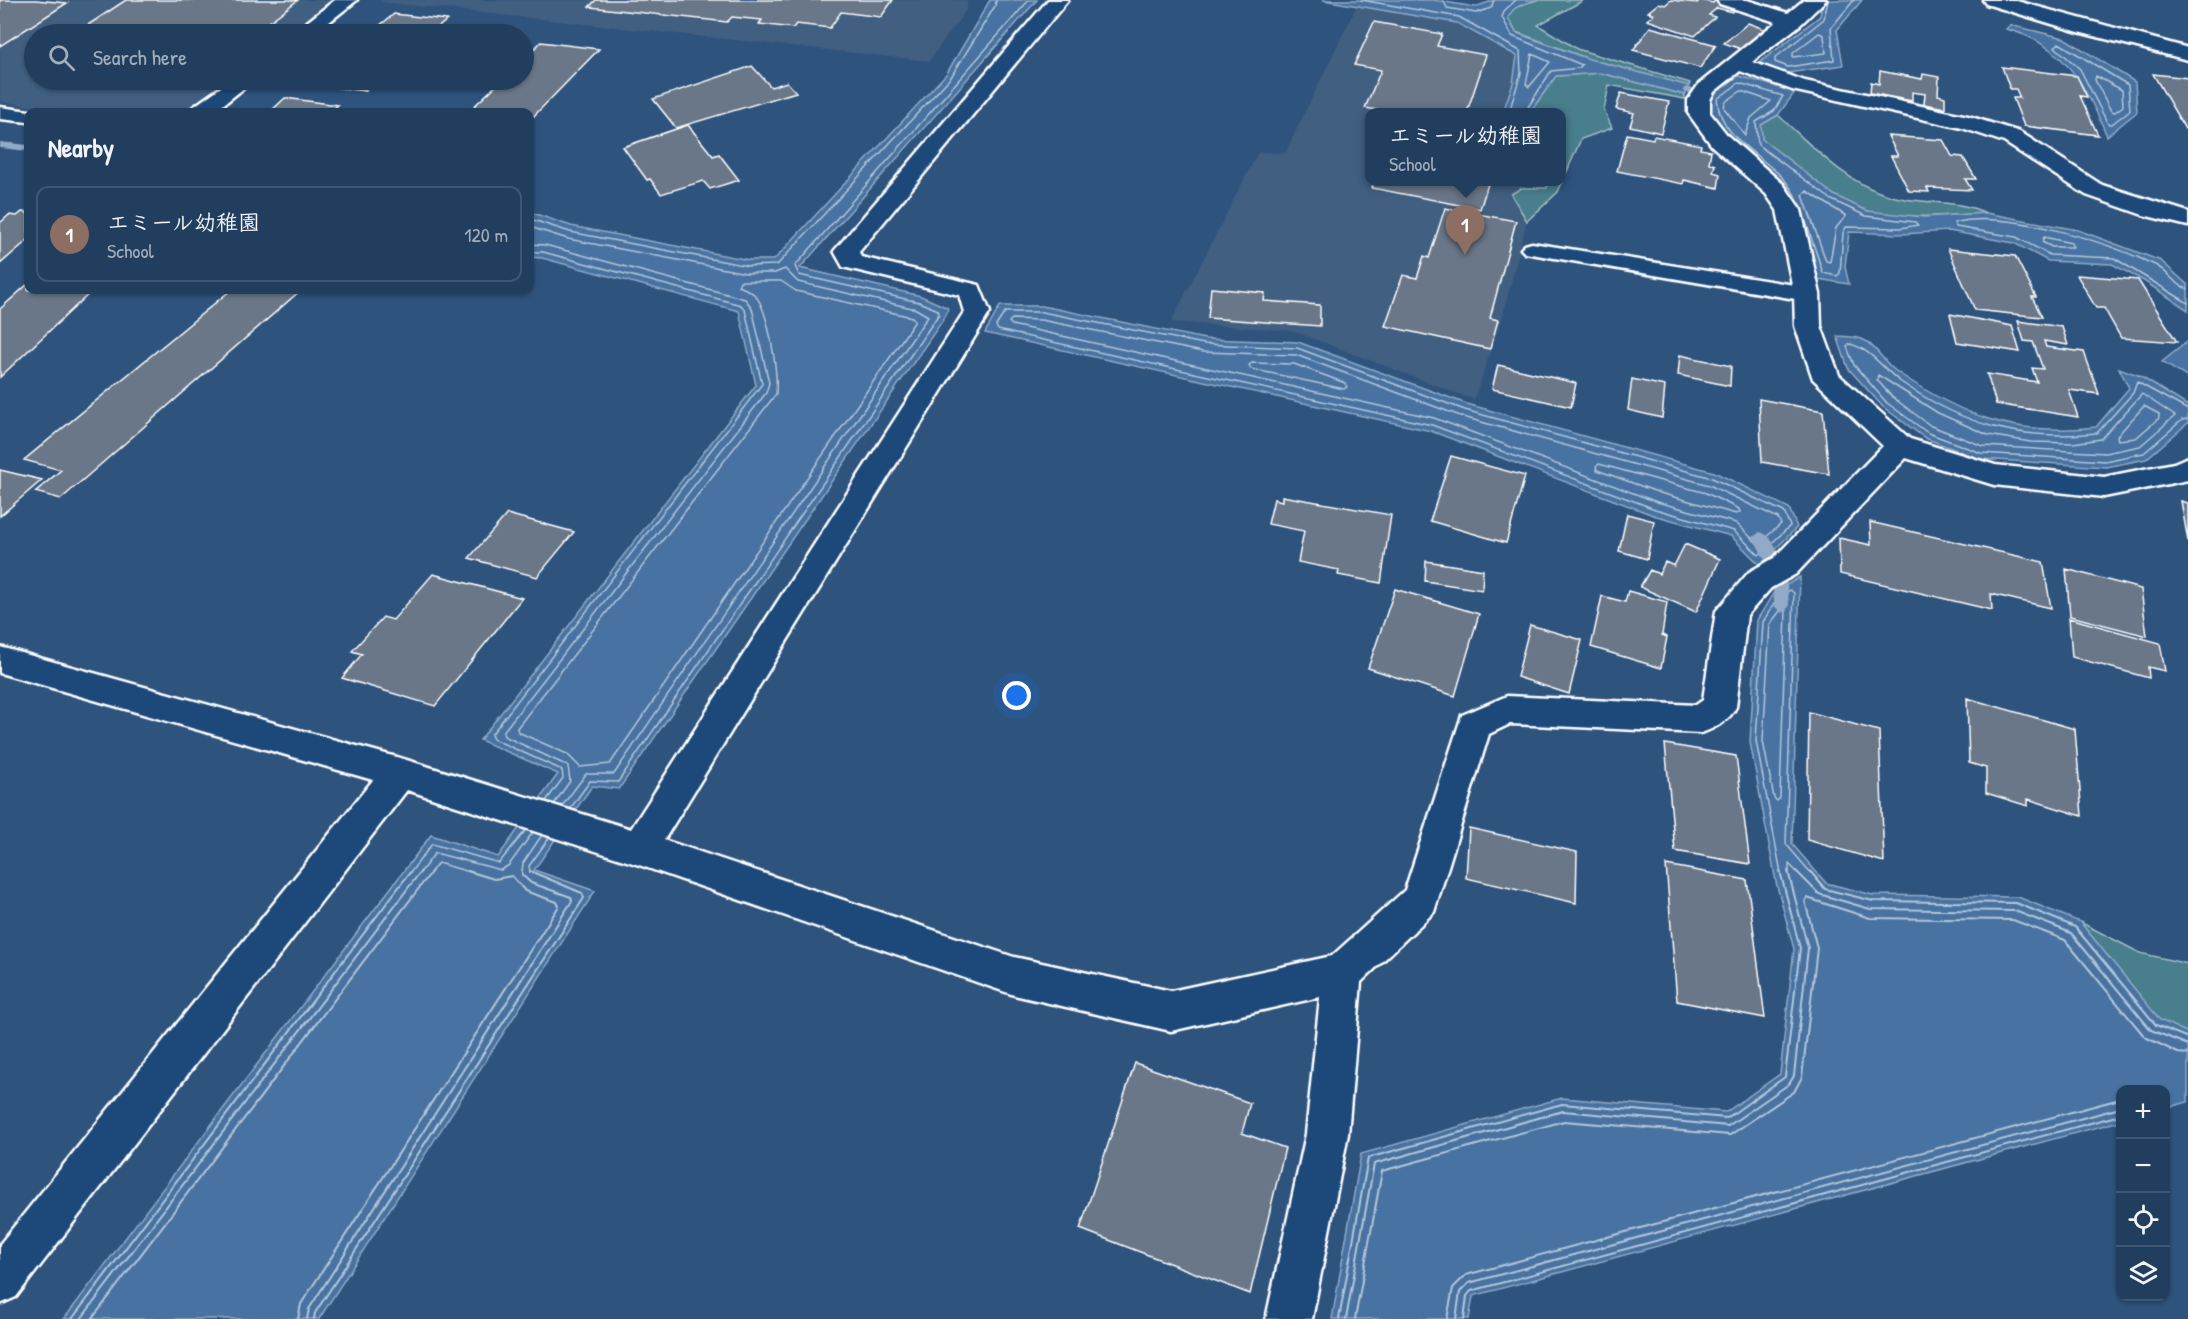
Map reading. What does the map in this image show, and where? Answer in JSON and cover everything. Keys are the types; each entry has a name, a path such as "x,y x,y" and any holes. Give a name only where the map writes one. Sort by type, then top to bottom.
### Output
{"street":[{"path":"315,24 347,0"},
{"path":"639,848 977,312 970,290 852,262 846,251 1059,0"},
{"path":"1726,0 1793,21"},
{"path":"1816,0 1793,21 1736,63 1703,94 1699,113 1720,141 1775,189 1789,210 1807,294 1808,326 1827,379 1900,446 1994,475 2104,487 2186,471"},
{"path":"1993,0 2089,29 2188,54"},
{"path":"1736,63 1799,86 1968,123 2012,138 2094,190 2151,210 2188,219"},
{"path":"206,108 231,90"},
{"path":"0,113 24,116"},
{"path":"0,660 400,773 574,827 1014,976 1171,1011 1342,973 1421,900 1474,725 1507,710 1701,719 1719,707 1732,611 1900,446"},
{"path":"0,1281 400,773"},
{"path":"1289,1319 1327,1134 1342,973"}],"lane":[{"path":"1532,249 1807,294"}],"shaded area":[{"path":"0,0 333,0 301,24 24,24 24,90 215,90 190,108 47,108 0,102"},
{"path":"382,0 967,0 967,9 929,61 380,2"},
{"path":"1357,5 1457,23 1517,56 1513,83 1504,108 1365,108 1365,186 1521,186 1522,188 1512,194 1527,221 1502,318 1474,400 1293,331 1171,322 1258,152 1285,153"}],"green space":[{"path":"1537,0 1584,0 1538,25 1577,49 1690,83 1689,86 1589,59 1516,32 1508,18 1510,14 1520,6"},
{"path":"1601,73 1685,95 1685,99 1609,85 1604,110 1612,128 1581,139 1566,174 1566,108 1533,108 1556,76"},
{"path":"1778,115 1830,163 1859,183 1903,199 1963,206 1986,213 1897,215 1882,214 1854,206 1812,180 1762,140 1761,125"},
{"path":"1547,186 1561,186 1558,192 1527,221 1511,194 1522,188 1547,188"},
{"path":"2080,922 2140,953 2188,964 2188,1033 2160,1021"}],"water":[{"path":"990,0 1037,0 800,268 921,296 948,308 945,317 619,789 592,786 534,870 595,891 319,1319 64,1319 431,835 498,857 558,774 480,740 756,385 739,311 534,257 534,213 571,226 749,260 774,260 947,73"},
{"path":"1323,0 1433,0 1475,7 1495,0 1537,0 1520,6 1510,14 1508,18 1516,33 1589,59 1689,86 1685,95 1601,73 1556,76 1533,108 1504,108 1513,83 1517,56 1457,23"},
{"path":"1823,0 1862,0 1837,30 1843,65 1787,73 1759,63 1820,16"},
{"path":"2010,25 2064,38 2135,82 2137,112 2107,136 2081,83 2070,69 2043,44 2006,29"},
{"path":"1739,76 1795,92 1778,115 1761,125 1762,139 1834,195 1867,211 1924,217 1986,213 2078,230 2161,261 2188,285 2188,310 2144,281 2112,264 2048,261 2014,243 1949,231 1901,234 1849,232 1845,267 1849,284 1818,279 1796,211 1730,140 1710,113 1710,96"},
{"path":"1000,306 1042,306 1205,339 1298,342 1467,404 1714,472 1789,508 1797,527 1760,565 1731,536 1653,515 1431,431 985,333"},
{"path":"1837,336 1864,340 1893,369 1944,401 1991,420 2015,426 2040,429 2096,427 2129,388 2119,368 2138,375 2188,406 2188,423 2146,459 2106,467 1980,459 1925,438 1883,407 1848,368"},
{"path":"2188,341 2188,378 2162,362"},
{"path":"1800,577 1792,844 1826,883 1873,895 2018,897 2080,922 2160,1020 2188,1033 2188,1102 2170,1107 2170,1085 2116,1085 2116,1122 1473,1296 1469,1319 1332,1319 1361,1154 1562,1098 1726,1112 1780,1074 1794,949 1776,882 1750,742 1757,620 1774,592"}],"building":[{"path":"0,0 67,3 34,24 24,24 24,31 0,46"},
{"path":"126,0 298,0 266,24 89,24"},
{"path":"596,0 893,0 881,17 841,12 830,28 796,24 793,28 759,24 762,20 732,17 727,22 589,7"},
{"path":"1671,0 1697,3 1700,0 1713,3 1715,0 1738,7 1732,12 1717,8 1709,15 1715,17 1695,36 1647,20 1654,14 1648,12 1659,3 1665,5"},
{"path":"394,14 447,20 442,24 382,24"},
{"path":"1374,22 1442,34 1437,46 1486,55 1468,108 1365,108 1381,70 1354,65"},
{"path":"1748,23 1764,29 1741,49 1724,43"},
{"path":"1650,27 1716,45 1700,68 1633,50"},
{"path":"541,42 599,49 534,116 534,108 472,108 491,90 534,90 534,49"},
{"path":"752,66 771,87 787,82 796,92 676,128 653,99"},
{"path":"2002,67 2077,76 2087,97 2080,96 2098,135 2024,126 2013,98 2020,98 2016,89 2010,89"},
{"path":"1880,71 1922,79 1923,74 1939,77 1938,95 1945,97 1945,108 1924,104 1925,94 1912,92 1912,101 1870,93 1871,82 1879,84"},
{"path":"2153,74 2188,78 2188,129 2185,129"},
{"path":"1621,93 1669,102 1661,133 1630,126 1634,113 1616,109"},
{"path":"285,98 338,105 334,108 274,108"},
{"path":"688,125 713,156 719,154 739,180 710,189 703,181 661,194 650,179 647,180 623,147"},
{"path":"1627,134 1653,139 1654,136 1701,145 1700,149 1711,151 1709,163 1715,165 1713,172 1720,174 1718,188 1684,180 1683,184 1617,171"},
{"path":"1888,136 1943,140 1952,156 1963,157 1976,179 1965,179 1972,190 1927,188 1929,192 1909,191 1891,156 1898,156"},
{"path":"1373,186 1487,186 1480,209 1372,188"},
{"path":"1445,208 1516,221 1490,318 1498,320 1490,349 1385,326 1403,275 1417,278 1424,256 1429,258"},
{"path":"24,212 24,243 0,264 0,223 9,215 17,216"},
{"path":"1948,249 2015,256 2036,297 2032,297 2042,317 1975,310"},
{"path":"2077,275 2138,280 2177,342 2121,338 2104,308 2096,308"},
{"path":"24,288 24,294 89,294 0,377 0,309"},
{"path":"1211,288 1265,293 1264,301 1320,305 1320,326 1208,318"},
{"path":"226,294 296,294 61,499 35,492 61,470 24,460"},
{"path":"1950,314 2012,326 2020,352 1957,342"},
{"path":"2018,321 2062,327 2068,345 2044,341 2046,347 2084,352 2099,394 2069,390 2078,417 1996,404 1987,374 2037,382 2032,368 2043,369 2033,342 2024,341"},
{"path":"1680,355 1731,366 1730,386 1678,375"},
{"path":"1498,365 1576,383 1571,407 1492,389"},
{"path":"1632,379 1665,386 1662,418 1628,410"},
{"path":"1759,399 1823,411 1829,474 1762,462"},
{"path":"1451,456 1525,476 1506,543 1430,521"},
{"path":"0,470 42,480 0,516"},
{"path":"1282,496 1391,515 1381,583 1338,575 1339,570 1298,562 1304,531 1268,524 1274,499 1282,501"},
{"path":"2181,501 2188,503 2188,541"},
{"path":"507,514 574,532 537,577 469,558"},
{"path":"1627,514 1654,521 1647,559 1619,551"},
{"path":"1870,522 2043,562 2051,608 1991,594 1992,610 1840,574 1839,538 1871,545"},
{"path":"1685,544 1720,559 1696,612 1640,587 1650,570 1659,574 1665,562 1674,566"},
{"path":"1426,561 1483,570 1482,590 1425,581"},
{"path":"2066,569 2141,589 2147,636 2070,616"},
{"path":"433,574 522,598 435,706 342,678 362,654 352,651 383,617 393,620"},
{"path":"1395,589 1479,614 1455,696 1368,668"},
{"path":"1628,591 1667,602 1662,635 1667,637 1661,668 1591,647 1602,596 1625,602"},
{"path":"2069,618 2160,643 2165,671 2148,667 2149,678 2072,657"},
{"path":"1530,625 1582,640 1569,694 1517,677"},
{"path":"1967,698 2075,729 2082,816 2028,799 2028,806 1986,793 1986,768 1969,763"},
{"path":"1809,712 1879,731 1884,862 1807,840"},
{"path":"1665,744 1736,756 1750,864 1675,851"},
{"path":"1469,828 1577,852 1576,903 1466,878"},
{"path":"1666,865 1747,880 1765,1018 1677,1001"},
{"path":"1135,1063 1250,1103 1242,1133 1285,1148 1250,1294 1080,1229"}],"waterway":[{"path":"1687,90 1710,96"},
{"path":"0,145 24,148"},
{"path":"1835,307 1837,318"},
{"path":"1760,537 1777,570 1782,607"}],"place":[{"name":"エミール幼稚園","path":"1465,255"}]}
